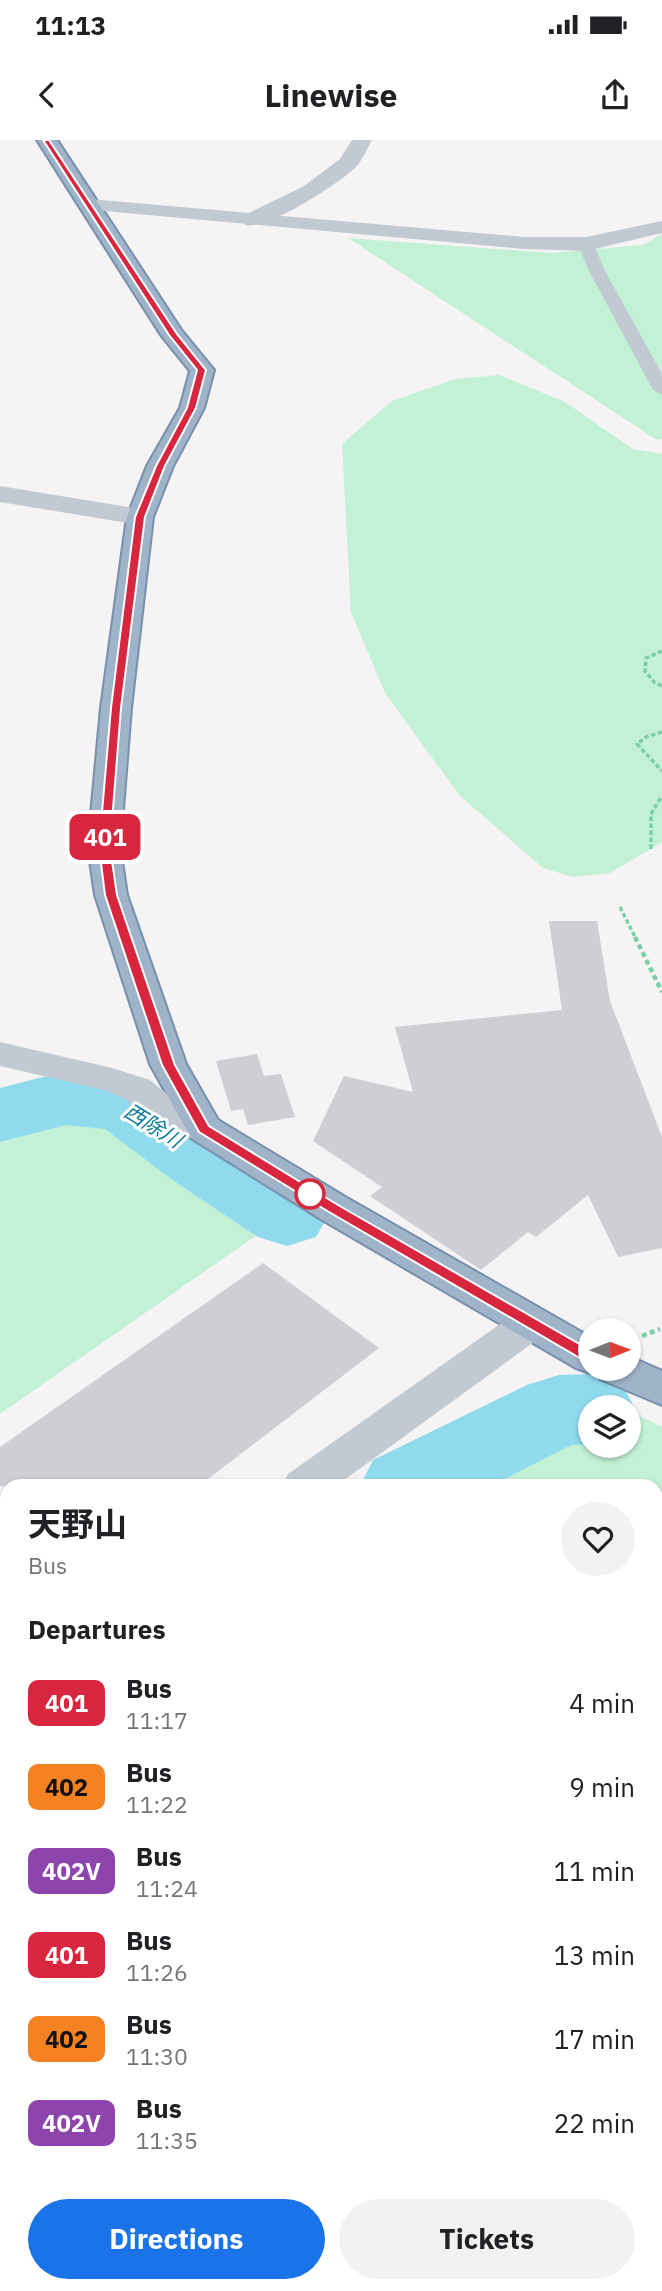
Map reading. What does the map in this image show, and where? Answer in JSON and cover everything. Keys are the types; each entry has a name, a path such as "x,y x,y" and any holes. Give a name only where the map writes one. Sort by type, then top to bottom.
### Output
{"highway":[{"path":"47,140 173,335 202,370 192,408 160,466 140,517 116,708 104,847 111,895 168,1065 204,1129 578,1350"},
{"path":"641,1380 662,1389"}],"street":[{"path":"253,220 311,190 348,163 362,140"},
{"path":"89,205 487,240 586,244 662,228"},
{"path":"0,494 140,517"},
{"path":"0,1054 112,1080 137,1089 165,1112 204,1129"},
{"path":"313,1479 531,1324"}],"lane":[{"path":"586,244 596,269 662,390"}],"path":[{"path":"662,651 646,658 645,671 655,683 662,686"},
{"path":"662,732 646,737 637,744 662,771"},
{"path":"651,849 651,814 662,796"},
{"path":"620,908 662,992"}],"green space":[{"path":"662,234 662,439 657,440 348,238 551,253 643,245"},
{"path":"499,375 565,402 633,449 662,454 662,842 610,873 573,877 543,868 460,796 385,693 351,612 342,444 392,401 455,379"},
{"path":"94,1086 156,1112 191,1143 263,1191 267,1228 0,1414 0,1102"},
{"path":"592,1392 598,1395 578,1395 578,1458 641,1458 641,1416 662,1427 662,1479 393,1479 557,1394"}],"building":[{"path":"549,921 597,921 610,1001 662,1137 662,1248 618,1257 588,1195 536,1237 528,1232 481,1270 370,1196 382,1187 313,1141 344,1076 413,1092 395,1027 562,1010"},
{"path":"257,1054 264,1076 281,1074 295,1117 248,1125 243,1109 231,1111 216,1061"},
{"path":"263,1263 379,1348 208,1479 0,1479 0,1447"}],"waterway":[{"name":"西除川","path":"0,1115 66,1098 124,1105 202,1161 287,1216"},
{"path":"420,1479 559,1410 578,1409"}],"bus line":[{"name":"401","path":"47,140 173,335 202,370 192,408 160,466 140,517 116,708 104,847 111,895 168,1065 204,1129 333,1208 578,1350"}]}
